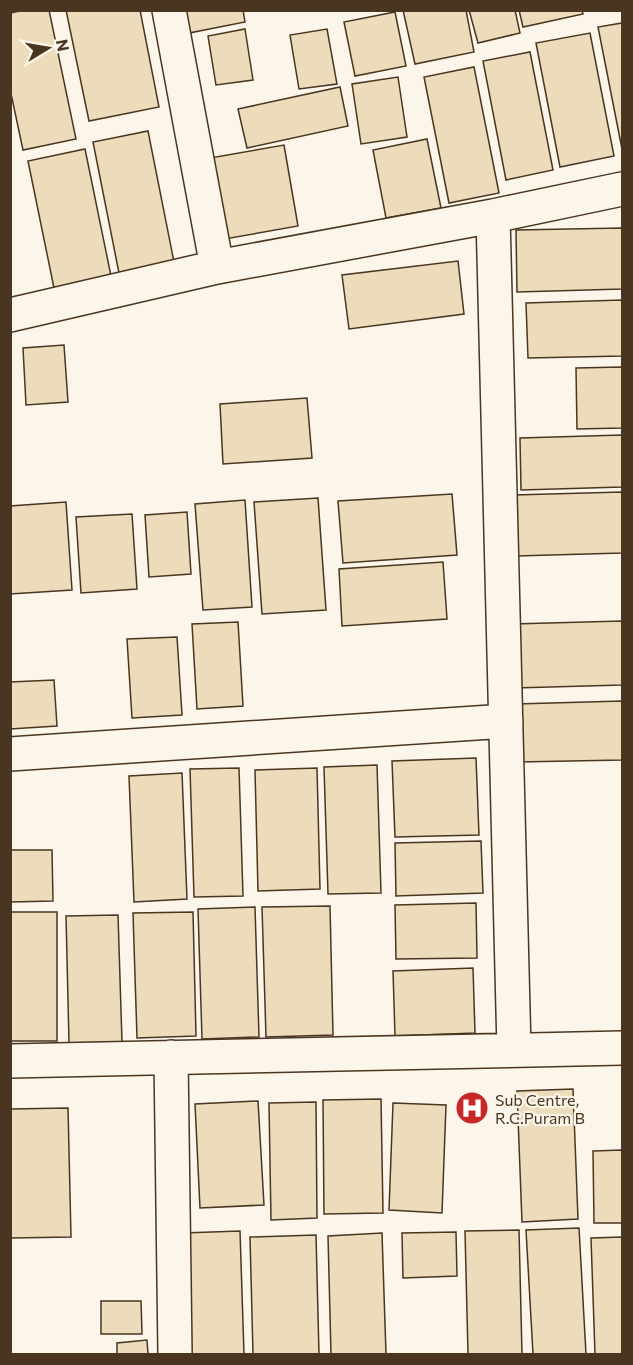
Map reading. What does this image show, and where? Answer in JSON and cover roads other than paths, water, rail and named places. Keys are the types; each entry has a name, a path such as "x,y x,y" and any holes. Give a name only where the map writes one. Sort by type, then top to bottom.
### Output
{"street":[{"path":"169,10 217,267"},
{"path":"10,315 217,267 493,216 622,189"},
{"path":"493,216 514,1050"},
{"path":"10,754 506,721"},
{"path":"10,1060 622,1048"},
{"path":"171,1057 174,1354"}],"place":[{"name":"Sub Centre, R.C.Puram B","path":"472,1108"}]}
